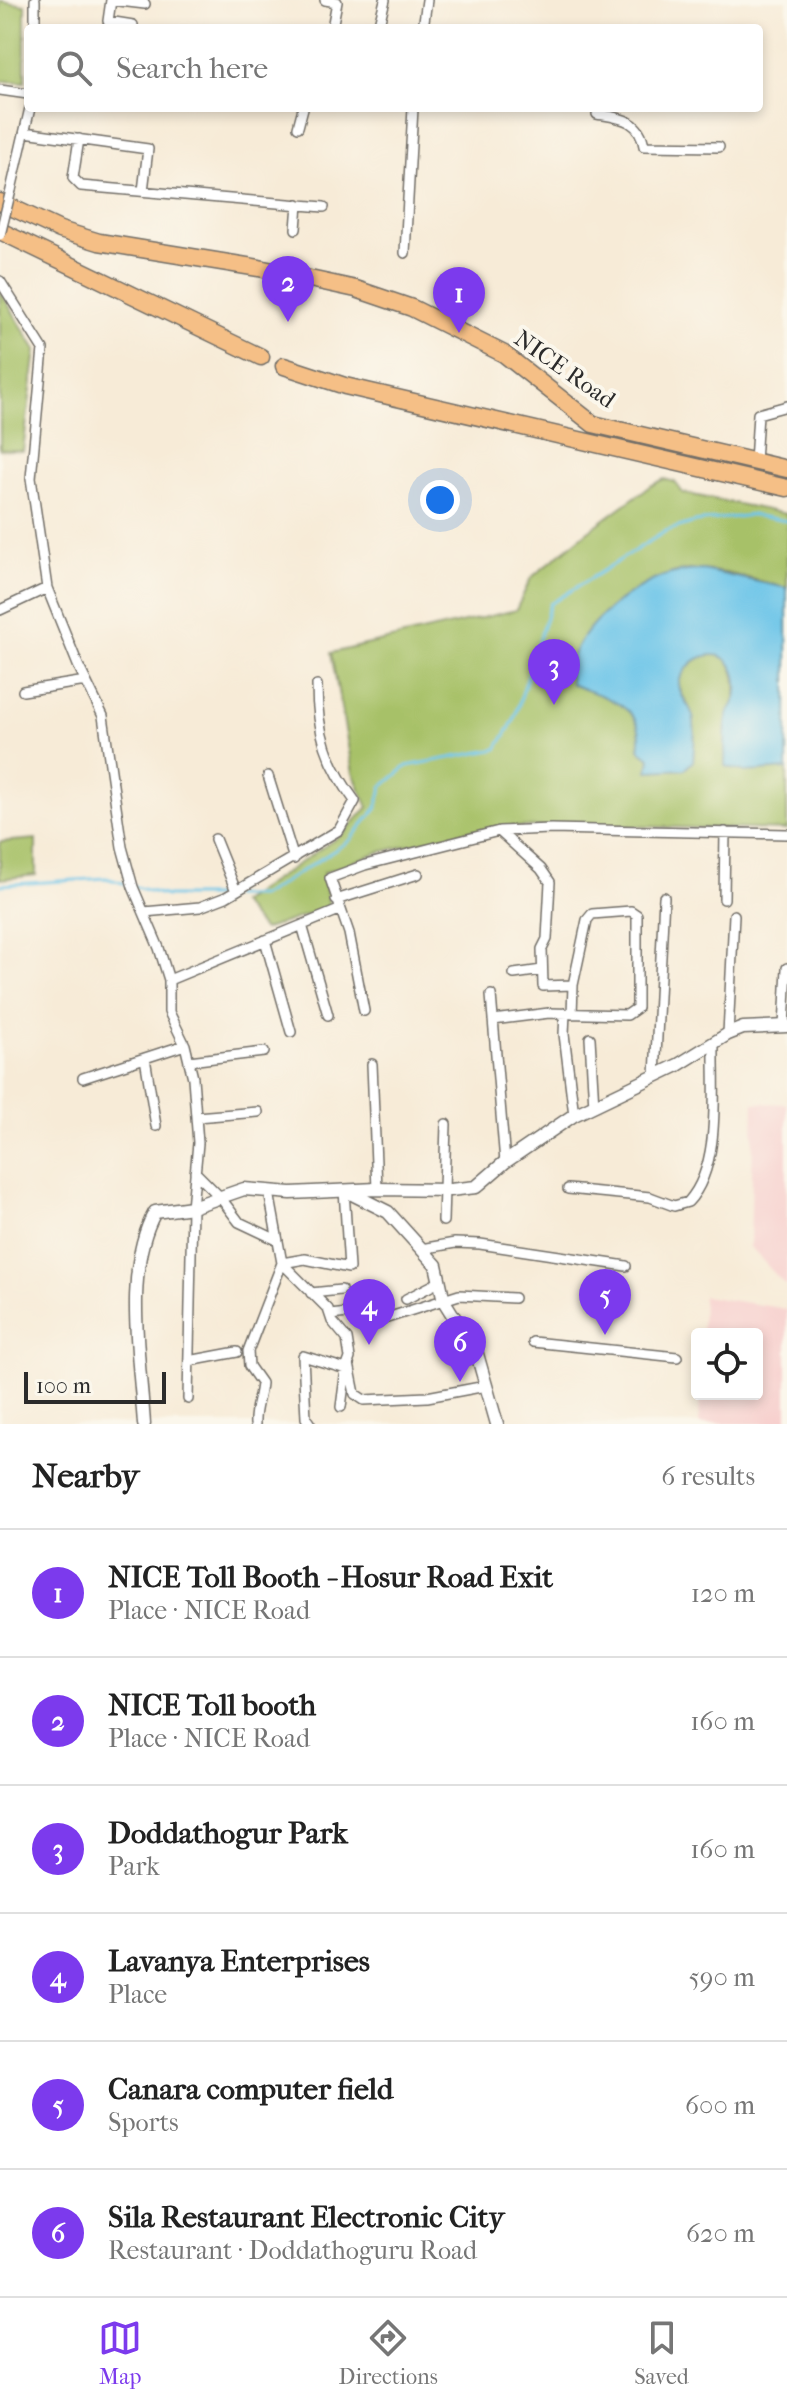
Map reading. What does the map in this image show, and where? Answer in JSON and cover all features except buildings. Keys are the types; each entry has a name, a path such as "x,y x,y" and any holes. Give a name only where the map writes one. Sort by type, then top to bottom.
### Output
{"highway":[{"name":"NICE Road","path":"6,196 81,237 286,273 356,289 398,303 504,354 593,424 787,469"},
{"path":"0,233 261,357"},
{"name":"NICE Road","path":"284,366 345,386 787,488"}],"street":[{"path":"35,0 35,24"},
{"path":"127,24 108,21 111,0 145,4"},
{"path":"325,0 338,1 333,24"},
{"path":"379,24 385,0"},
{"path":"424,24 427,0"},
{"path":"0,90 24,93"},
{"path":"0,233 6,196 29,112"},
{"path":"298,127 302,112"},
{"path":"405,253 413,112"},
{"path":"597,114 623,118 636,125 643,136 644,146 719,147"},
{"path":"25,132 148,149 143,191"},
{"path":"79,139 73,178 76,183 324,207"},
{"path":"296,229 298,204"},
{"path":"0,281 43,349 31,478 47,588 103,716 122,847 169,980 169,1012 189,1061 198,1143 192,1207 188,1399"},
{"path":"755,462 758,414 787,406"},
{"path":"0,610 47,588"},
{"path":"23,691 86,681"},
{"path":"144,912 213,904 339,830 355,801 333,769 326,752 317,710 317,685"},
{"path":"268,776 294,859"},
{"path":"364,1011 349,933 330,878 365,865 499,831 551,829 787,834"},
{"path":"499,831 541,869 550,882 547,939 542,949 543,986 573,985"},
{"path":"724,899 725,832"},
{"path":"215,839 236,891"},
{"path":"169,980 302,925 338,905 418,874"},
{"path":"655,1076 664,897"},
{"path":"493,1020 568,1013 627,1015 637,1008 637,915 631,911 592,914 587,920 573,985 568,1013 564,1034 574,1115"},
{"path":"728,1034 734,915"},
{"path":"302,925 328,1015"},
{"path":"265,940 291,1032"},
{"path":"144,1424 136,1292 144,1231 155,1212 192,1207 244,1189 269,1192 476,1187 505,1162 574,1115 655,1076 728,1034 743,1028 785,1026 787,968"},
{"path":"514,974 542,970"},
{"path":"491,995 505,1162"},
{"path":"590,1038 594,1106"},
{"path":"568,1189 650,1197 674,1206 688,1202 701,1180 711,1150 714,1042"},
{"path":"83,1078 185,1045"},
{"path":"189,1061 264,1052"},
{"path":"145,1058 156,1126"},
{"path":"372,1064 377,1189"},
{"path":"196,1117 258,1112"},
{"path":"443,1221 446,1124"},
{"path":"195,1172 239,1222 277,1240"},
{"path":"344,1190 388,1212 436,1265 444,1301 477,1354 497,1424"},
{"path":"282,1263 305,1259 349,1268 344,1190"},
{"path":"269,1192 282,1263 328,1309 347,1339 350,1348 341,1407"},
{"path":"421,1249 455,1243 480,1244 626,1266"},
{"path":"255,1424 254,1408 260,1396 261,1383 249,1366 248,1351 282,1263"},
{"path":"406,1299 439,1282"},
{"path":"311,1293 341,1290"},
{"path":"384,1319 459,1295 514,1298"},
{"path":"330,1315 348,1313"},
{"path":"533,1342 677,1357"},
{"path":"189,1361 237,1352"},
{"path":"310,1424 306,1418 303,1356 347,1366"},
{"path":"347,1366 355,1394 364,1400 427,1397 486,1386"}],"shaded area":[{"path":"754,1103 787,1104 787,1287 750,1247"},
{"path":"703,1296 787,1309 787,1424 699,1424 700,1400 763,1400 763,1328 702,1328"}],"green space":[{"path":"0,1 25,5 24,82 0,81"},
{"path":"0,291 36,350 23,451 0,449"},
{"path":"664,479 675,482 683,493 787,514 787,588 702,570 676,572 644,585 613,606 588,630 576,651 571,684 609,699 630,713 637,722 640,734 639,749 650,758 649,771 685,769 693,761 694,729 693,718 680,689 680,676 696,660 708,654 718,654 727,659 736,691 728,715 782,768 787,769 787,830 620,826 508,827 468,831 376,853 323,873 329,907 263,930 240,903 344,833 368,807 353,773 331,653 516,610 531,578 587,532"},
{"path":"36,839 36,875 0,879 0,842"}],"water":[{"path":"703,570 787,588 787,769 746,772 725,766 726,727 736,698 737,682 733,667 722,657 715,655 697,659 679,681 680,691 693,716 694,727 693,761 685,769 648,771 650,758 639,749 637,722 630,713 609,699 571,684 570,667 575,650 585,634 613,606 661,577"}],"waterway":[{"path":"233,896 262,896 349,841 377,808 382,787 407,766 497,749 514,720 550,604 666,531 695,522 752,515 787,521"},
{"path":"0,885 106,878 166,896 217,896"}],"place":[{"name":"NICE Toll booth","path":"288,322"},
{"name":"NICE Toll Booth - Hosur Road Exit","path":"459,333"},
{"name":"Doddathogur Park","path":"554,705"},
{"name":"Canara computer field","path":"605,1335"},
{"name":"Lavanya Enterprises","path":"369,1345"},
{"name":"Sila Restaurant Electronic City","path":"460,1382"}]}
